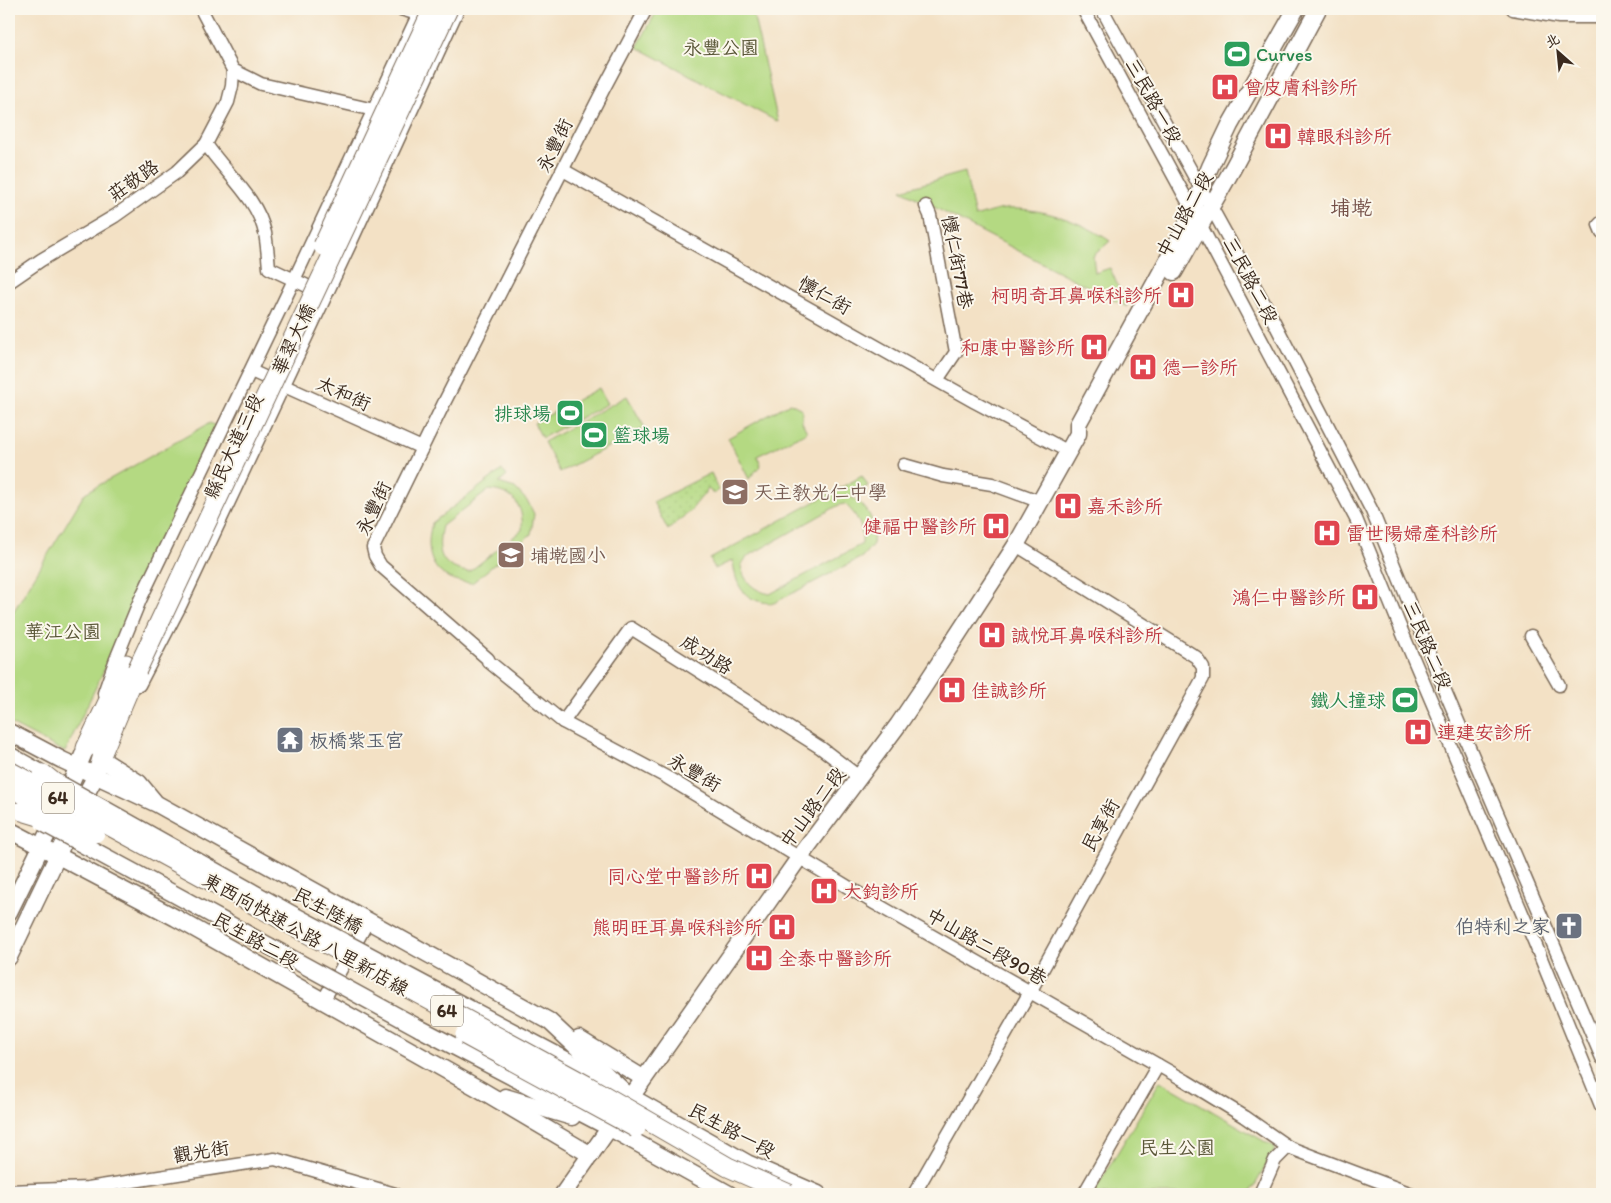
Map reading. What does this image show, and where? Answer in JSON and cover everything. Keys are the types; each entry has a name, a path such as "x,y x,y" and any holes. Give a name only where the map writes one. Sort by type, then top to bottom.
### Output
{"highway":[{"name":"華翠大橋","path":"132,667 448,9"},
{"name":"華翠大橋","path":"132,667 424,11"},
{"path":"96,753 132,667"},
{"name":"東西向快速公路 八里新店線","path":"9,771 101,829 726,1179 758,1194"},
{"path":"43,774 101,829"},
{"name":"東西向快速公路 八里新店線","path":"9,787 101,829 586,1085 728,1167 789,1194"},
{"path":"15,807 101,829"}],"main road":[{"name":"中山路二段","path":"1079,434 1078,424 1184,230 1210,167 1230,126 1296,9"},
{"name":"中山路二段","path":"563,1194 799,858 921,691 1016,545 1079,434 1086,428 1212,208 1221,186 1233,168 1318,9"},
{"path":"9,732 95,777 157,804 549,1020 643,1078"},
{"name":"縣民大道三段","path":"9,912 60,808 77,768 96,753"},
{"name":"縣民大道三段","path":"9,957 95,777 96,753"},
{"path":"96,753 139,782 157,804"},
{"name":"民生陸橋","path":"9,755 288,912 566,1060 630,1097"},
{"path":"15,807 419,1028 610,1128 729,1194"},
{"name":"民生路二段","path":"9,830 168,914 481,1090 591,1155"},
{"path":"549,1020 630,1097"},
{"name":"民生路二段","path":"481,1090 610,1128"},
{"name":"民生路一段","path":"630,1097 747,1163 818,1194"}],"street":[{"path":"201,9 233,70 261,84 374,110"},
{"path":"401,9 424,11"},
{"name":"縣民大道三段","path":"96,753 180,606 458,9"},
{"name":"永豐街","path":"646,9 422,448 374,548 375,556 383,568 488,658 488,661 563,722 668,778 799,858"},
{"name":"三民路一段","path":"1083,9 1192,210"},
{"name":"三民路一段","path":"1102,9 1212,208"},
{"path":"1513,9 1559,17 1602,17"},
{"name":"縣民大道三段","path":"96,753 116,658 140,600 374,110 424,11"},
{"name":"莊敬路","path":"9,282 41,260 115,216 177,172 206,144 228,102 233,70"},
{"path":"206,144 214,156 238,182 254,207 265,232 269,268 326,294"},
{"name":"懷仁街","path":"563,170 1069,452"},
{"name":"懷仁街77巷","path":"926,206 930,215 956,352 937,380"},
{"name":"三民路二段","path":"1212,208 1269,312 1372,511 1442,684 1602,1058"},
{"name":"三民路二段","path":"1192,210 1356,519 1402,634 1534,941 1602,1108"},
{"path":"1602,222 1599,225 1602,232"},
{"name":"太和街","path":"250,371 422,448"},
{"path":"904,465 943,476 992,484 1041,502"},
{"name":"民享街","path":"914,1194 1030,992 1203,678 1203,667 1196,657 1016,545"},
{"name":"成功路","path":"563,722 631,628 821,748 859,777"},
{"path":"1531,636 1559,686"},
{"name":"中山路二段90巷","path":"799,858 1158,1065 1245,1117 1288,1147 1412,1194"},
{"path":"323,1001 368,920"},
{"path":"1084,1194 1158,1065"},
{"path":"1260,1194 1275,1160 1288,1147"},
{"name":"觀光街","path":"9,1191 88,1188 275,1158 395,1194"}],"green space":[{"name":"永豐公園","path":"658,9 752,9 778,122 637,47"},
{"path":"965,172 975,217 1005,209 1032,210 1060,217 1086,227 1110,241 1093,256 1095,273 1110,268 1127,307 901,190"},
{"name":"排球場","path":"599,388 607,404 542,438 534,423"},
{"name":"籃球場","path":"627,396 645,428 560,472 544,442"},
{"path":"790,403 802,409 802,422 807,432 757,456 761,465 749,479 728,438"},
{"name":"華江公園","path":"210,423 219,428 65,752 9,723 9,619 85,493"},
{"path":"502,470 507,476 499,483 515,488 528,502 534,514 531,534 472,583 448,578 434,565 429,546 432,523","holes":["489,490 498,491 511,497 516,502 521,514 522,530 469,572 452,567 446,563 440,551 442,526"]},
{"path":"711,473 719,490 714,494 708,489 691,510 668,530 653,502"},
{"path":"862,476 868,486 850,496 862,505 870,516 874,536 873,544 862,557 774,603 756,600 743,592 736,578 733,560 715,569 710,559","holes":["845,504 850,508 862,532 862,544 770,594 754,588 744,576 741,565 748,556 839,505"]},
{"name":"民生公園","path":"1160,1081 1276,1148 1250,1194 1093,1194"}],"place":[{"name":"Curves","path":"1237,54"},
{"name":"曾皮膚科診所","path":"1225,87"},
{"name":"韓眼科診所","path":"1278,136"},
{"name":"柯明奇耳鼻喉科診所","path":"1181,295"},
{"name":"和康中醫診所","path":"1094,347"},
{"name":"德一診所","path":"1143,367"},
{"name":"排球場","path":"570,413"},
{"name":"籃球場","path":"594,435"},
{"name":"天主教光仁中學","path":"735,492"},
{"name":"嘉禾診所","path":"1068,506"},
{"name":"健福中醫診所","path":"996,526"},
{"name":"雷世陽婦產科診所","path":"1327,533"},
{"name":"埔墘國小","path":"511,555"},
{"name":"鴻仁中醫診所","path":"1365,597"},
{"name":"誠悅耳鼻喉科診所","path":"992,635"},
{"name":"佳誠診所","path":"952,690"},
{"name":"鐵人撞球","path":"1405,700"},
{"name":"連建安診所","path":"1418,732"},
{"name":"板橋紫玉宮","path":"290,740"},
{"name":"同心堂中醫診所","path":"759,876"},
{"name":"大鈞診所","path":"824,891"},
{"name":"伯特利之家","path":"1569,926"},
{"name":"熊明旺耳鼻喉科診所","path":"782,927"},
{"name":"全泰中醫診所","path":"759,958"}],"district":[{"name":"埔墘","path":"1351,208"}]}
